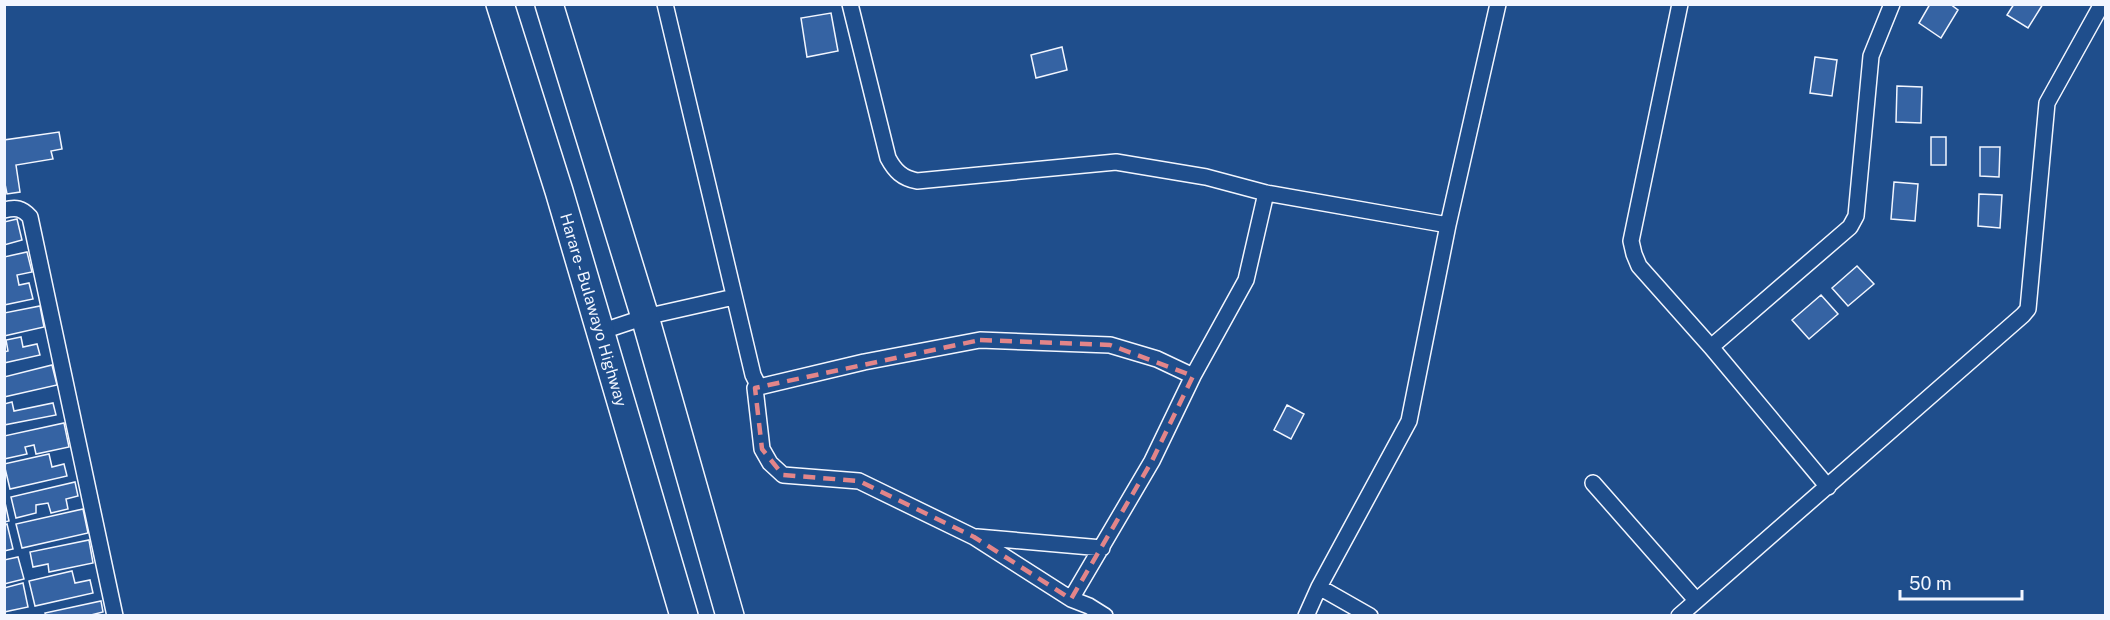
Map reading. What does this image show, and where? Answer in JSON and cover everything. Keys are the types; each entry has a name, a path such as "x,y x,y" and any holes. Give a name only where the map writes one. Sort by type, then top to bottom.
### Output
{"highway":[{"name":"Harare - Bulawayo Highway","path":"500,4 559,191 684,615"},
{"path":"549,4 645,317 730,615"}],"street":[{"path":"665,4 734,297 757,383 755,388 762,449 770,463 783,475 859,481 974,537 1071,599 1105,615"},
{"path":"850,4 888,158 892,167 908,179 917,181 1116,162 1206,177 1266,193 1448,225"},
{"path":"1306,615 1409,421 1448,225 1498,4"},
{"path":"1680,4 1631,242 1634,254 1639,266 1711,347 1828,488"},
{"path":"1711,347 1850,227 1856,216 1871,56 1893,4"},
{"path":"1679,615 1828,488 2028,309 2047,104 2102,4"},
{"path":"1071,599 1152,461 1193,376 1246,280 1266,193"},
{"path":"4,210 14,207 24,210 30,217 115,615"},
{"path":"600,332 645,317 734,297"},
{"path":"755,388 864,362 980,340 1110,345 1157,359 1193,376"},
{"path":"1593,483 1696,600"},
{"path":"974,537 1102,549"},
{"path":"1319,587 1370,615"}],"highlighted area":[{"path":"980,340 1110,345 1193,376 1152,461 1071,599 974,537 859,481 783,475 762,449 755,388"}],"building":[{"path":"1930,4 1950,4 1958,10 1941,38 1919,23"},
{"path":"2014,4 2043,4 2028,28 2007,15"},
{"path":"831,13 838,51 807,57 801,18"},
{"path":"1062,47 1067,70 1036,78 1031,55"},
{"path":"1815,57 1837,60 1832,96 1810,93"},
{"path":"1897,86 1922,87 1921,123 1896,122"},
{"path":"59,132 62,149 51,151 53,159 16,165 20,192 7,194 4,179 4,140"},
{"path":"1931,137 1946,137 1946,165 1931,165"},
{"path":"1980,147 2000,147 1999,177 1980,176"},
{"path":"1894,182 1918,184 1915,221 1891,219"},
{"path":"1979,194 2002,195 2000,228 1978,226"},
{"path":"17,219 22,240 4,245 4,222"},
{"path":"27,252 32,272 17,275 19,285 29,283 33,299 4,305 4,257"},
{"path":"1857,266 1874,284 1848,306 1832,288"},
{"path":"1821,295 1838,314 1809,339 1792,320"},
{"path":"40,306 44,327 4,336 4,313"},
{"path":"21,337 23,347 37,344 40,355 4,363 4,352 8,351 6,340"},
{"path":"52,365 57,385 4,397 4,377"},
{"path":"12,402 14,411 53,403 56,415 4,425 4,404"},
{"path":"1287,405 1304,414 1291,439 1274,430"},
{"path":"64,423 69,447 36,454 34,445 25,447 27,454 4,459 4,436"},
{"path":"49,454 52,467 64,464 67,476 10,489 4,464"},
{"path":"75,482 78,496 66,499 68,509 51,513 48,503 36,505 36,513 16,518 11,497"},
{"path":"4,498 9,521 4,522"},
{"path":"83,509 88,533 22,548 16,524"},
{"path":"7,524 13,549 4,551 4,525"},
{"path":"89,540 93,563 49,572 48,564 33,567 30,552"},
{"path":"18,557 24,579 4,584 4,560"},
{"path":"72,571 75,583 90,580 93,593 35,606 29,581"},
{"path":"23,583 28,607 4,612 4,588"},
{"path":"101,601 103,612 87,616 46,616 45,613"}]}
